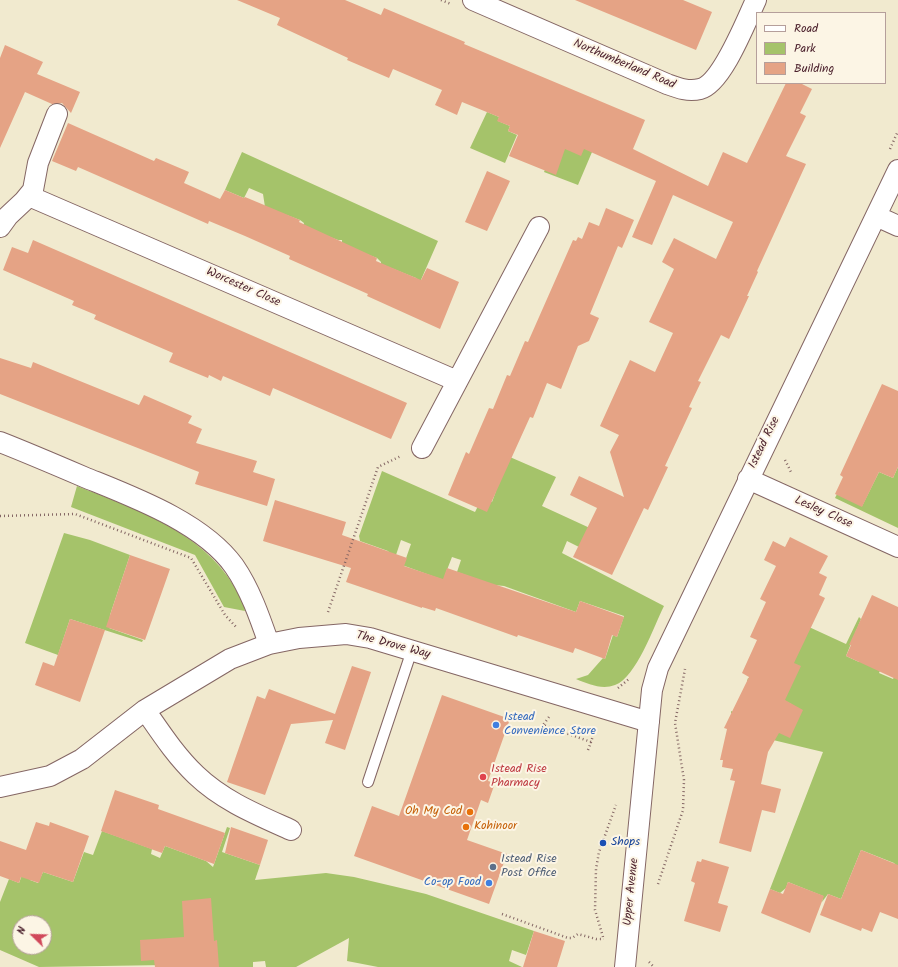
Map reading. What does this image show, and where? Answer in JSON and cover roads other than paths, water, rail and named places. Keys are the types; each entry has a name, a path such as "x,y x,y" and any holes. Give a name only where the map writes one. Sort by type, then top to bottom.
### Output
{"street":[{"name":"Northumberland Road","path":"473,0 667,84 685,90 701,89 714,80 725,65 756,0"},
{"path":"0,227 8,216 29,196 35,181 40,158 57,114"},
{"name":"Istead Rise","path":"649,722 652,690 658,668 898,170"},
{"name":"Worcester Close","path":"29,196 457,382"},
{"path":"876,216 898,226"},
{"path":"422,448 539,227"},
{"path":"0,442 136,498 172,517 199,534 234,567 261,623 269,644"},
{"name":"Lesley Close","path":"748,479 898,547"},
{"name":"The Drove Way","path":"0,787 32,781 60,772 82,760 145,710 230,659 269,644 319,636 346,634 370,638 649,722"},
{"path":"145,710 179,757 204,782 242,806 291,830"},
{"name":"Upper Avenue","path":"625,967 649,722"}],"lane":[{"path":"368,782 412,650"}],"place":[{"name":"Istead Convenience Store","path":"496,725"},
{"name":"Istead Rise Pharmacy","path":"483,777"},
{"name":"Oh My Cod","path":"470,812"},
{"name":"Kohinoor","path":"466,827"},
{"name":"Shops","path":"603,843"},
{"name":"Istead Rise Post Office","path":"493,867"},
{"name":"Co-op Food","path":"489,883"}]}
